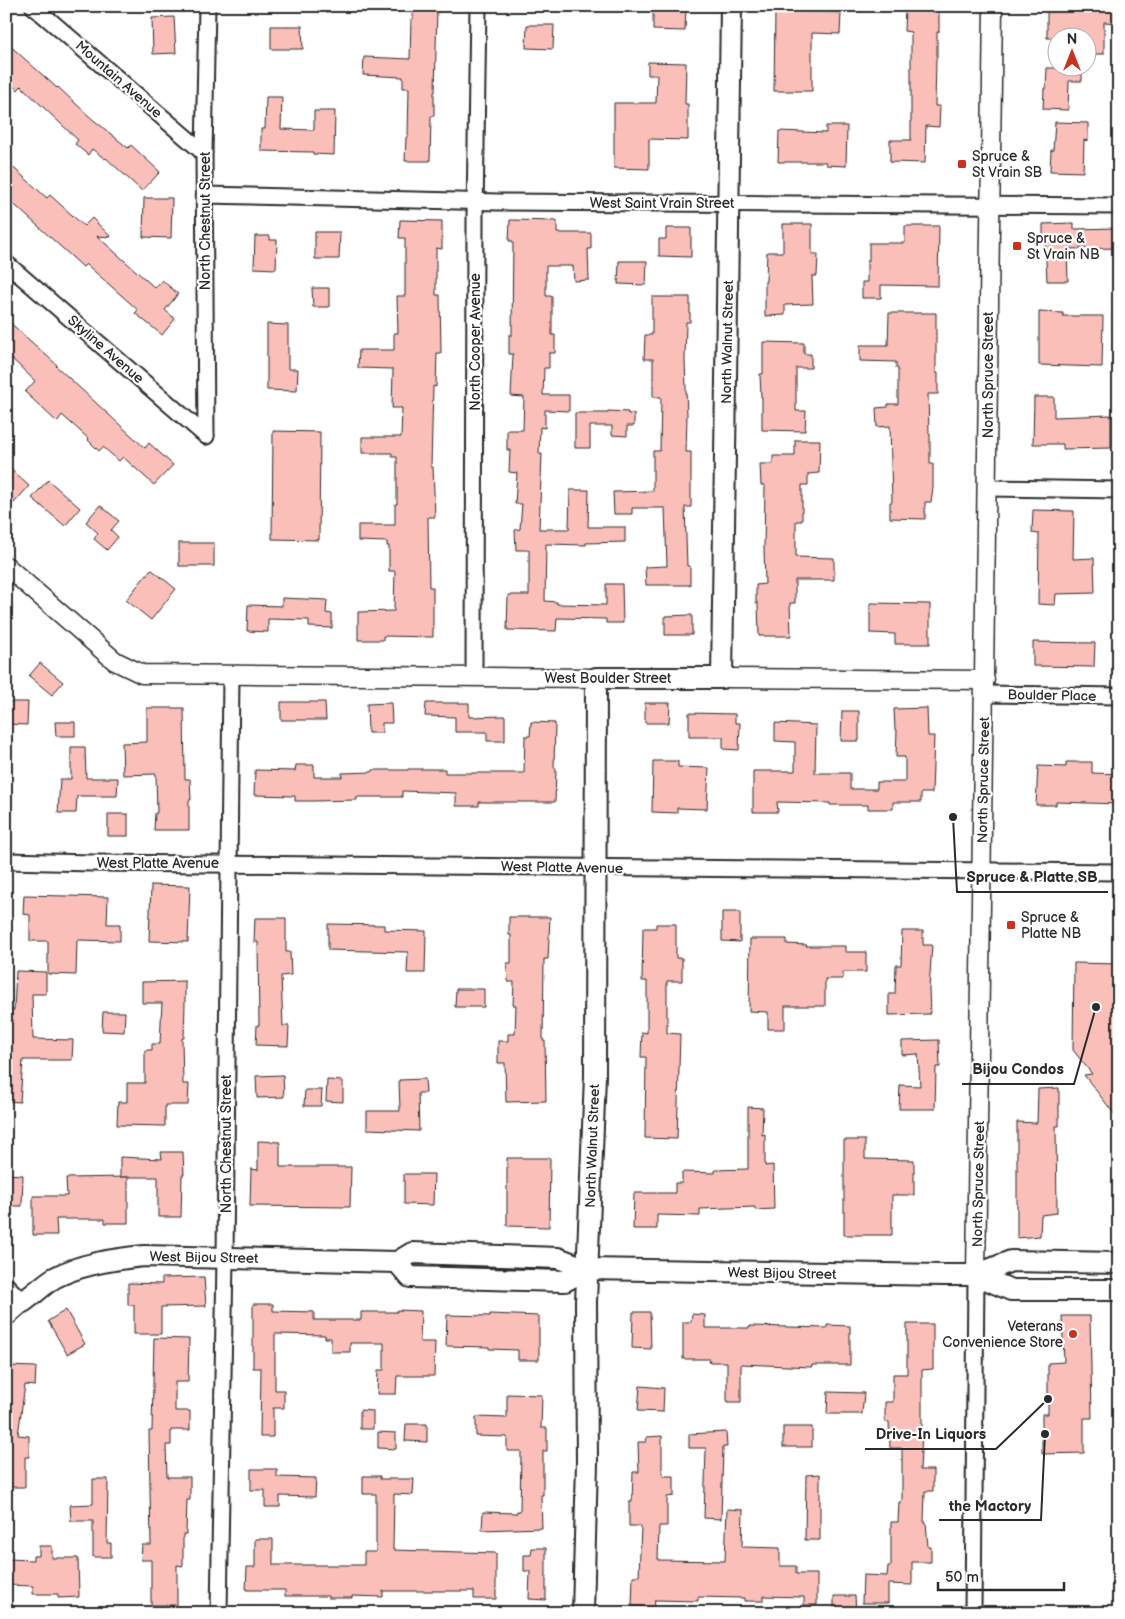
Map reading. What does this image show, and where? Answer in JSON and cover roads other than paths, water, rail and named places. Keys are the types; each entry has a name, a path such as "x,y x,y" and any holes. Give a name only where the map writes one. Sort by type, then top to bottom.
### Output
{"main road":[{"name":"North Walnut Street","path":"722,678 731,6"},
{"name":"North Walnut Street","path":"583,1613 587,1463 588,1269 595,1076 596,678"},
{"name":"West Boulder Street","path":"596,678 722,678"},
{"name":"West Bijou Street","path":"23,1302 53,1279 85,1266 121,1258 144,1256 397,1262 410,1277 565,1282 588,1269 976,1275 1011,1262 1119,1263"},
{"name":"West Bijou Street","path":"976,1275 1011,1290 1119,1290"}],"street":[{"name":"Mountain Avenue","path":"34,6 204,153"},
{"name":"North Chestnut Street","path":"206,436 204,153 207,6"},
{"name":"North Cooper Avenue","path":"474,677 475,202 478,6"},
{"name":"North Spruce Street","path":"972,1613 993,6"},
{"name":"West Saint Vrain Street","path":"205,196 475,202 1119,206"},
{"name":"Skyline Avenue","path":"6,263 206,436"},
{"path":"987,488 1119,490"},
{"name":"West Boulder Street","path":"6,566 115,661 142,674 596,678"},
{"name":"North Chestnut Street","path":"219,1613 231,675"},
{"name":"West Boulder Street","path":"722,678 985,687"},
{"name":"Boulder Place","path":"985,687 1119,696"},
{"name":"West Platte Avenue","path":"6,861 1119,872"},
{"path":"6,1284 23,1302 6,1317"}],"place":[{"name":"Spruce & St Vrain SB","path":"962,164"},
{"name":"Spruce & St Vrain NB","path":"1017,246"},
{"name":"Spruce & Platte SB","path":"953,817"},
{"name":"Spruce & Platte NB","path":"1011,925"},
{"name":"Bijou Condos","path":"1096,1007"},
{"name":"Veterans Convenience Store","path":"1073,1334"},
{"name":"Drive-In Liquors","path":"1048,1399"},
{"name":"the Mactory","path":"1045,1434"}]}
